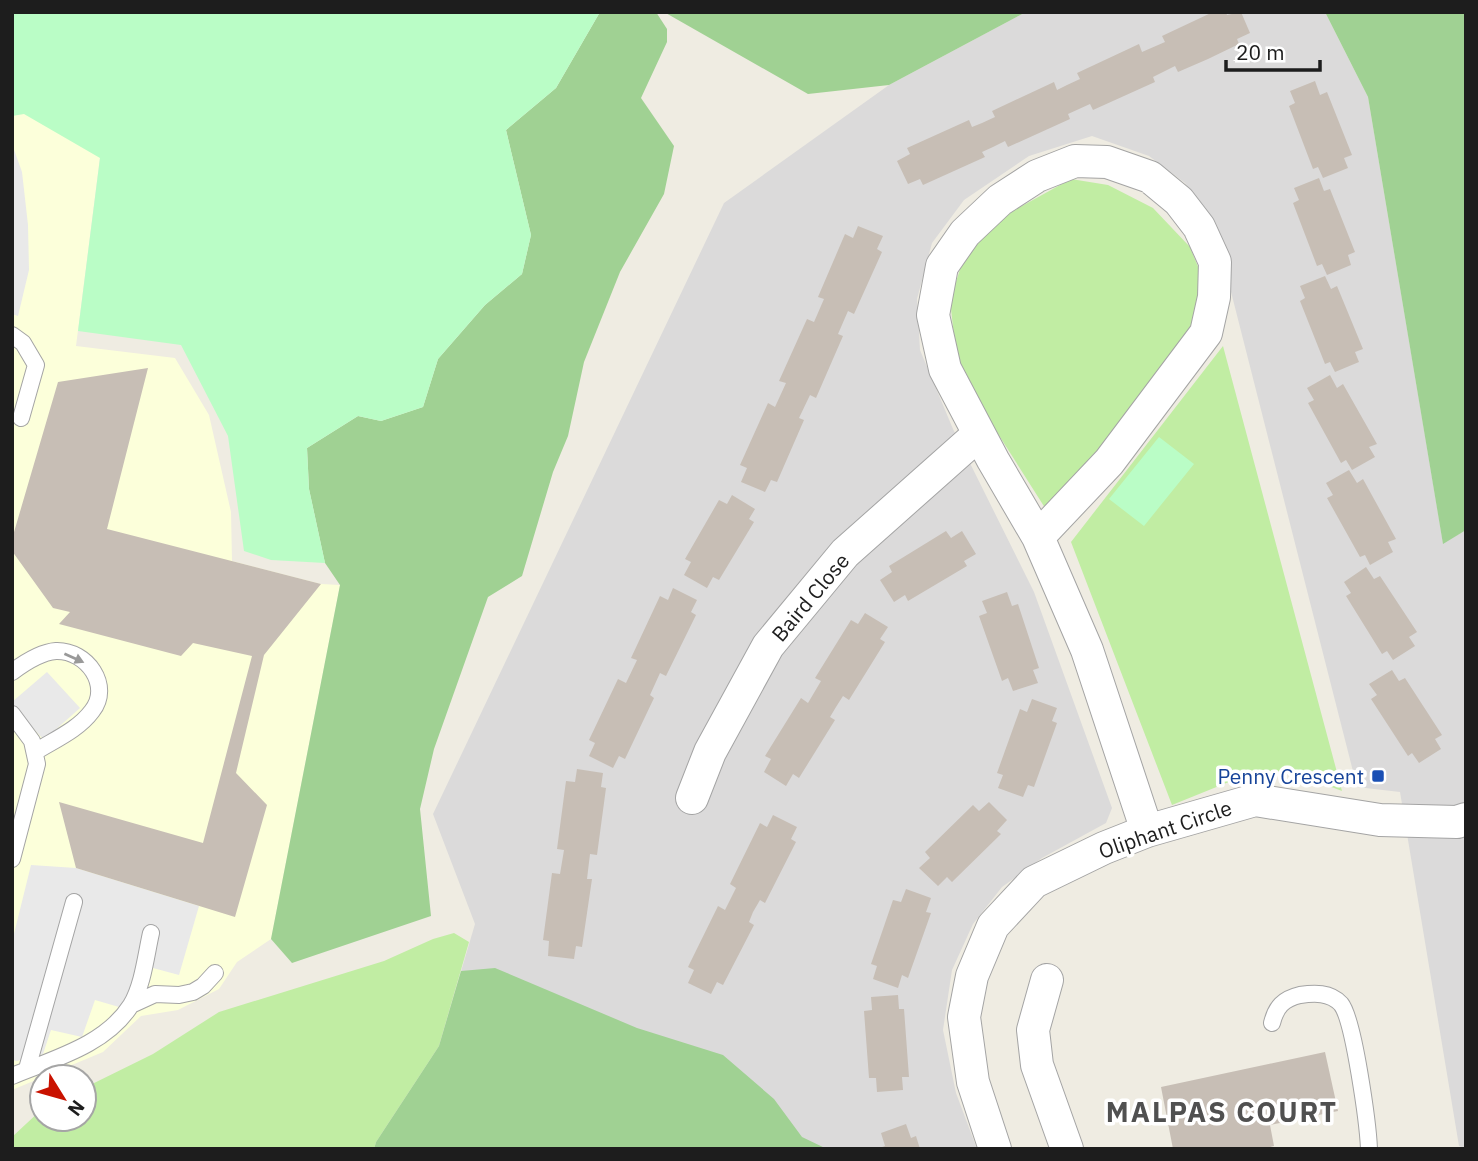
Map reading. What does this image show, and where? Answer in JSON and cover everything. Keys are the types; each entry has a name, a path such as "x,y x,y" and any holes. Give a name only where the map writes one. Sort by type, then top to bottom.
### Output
{"street":[{"path":"1038,537 1109,462 1206,332 1214,297 1215,262 1199,227 1179,201 1150,177 1107,162 1075,161 1037,176 1000,200 965,233 942,266 933,315 945,369 1038,537 1087,650 1147,831"},
{"name":"Baird Close","path":"692,798 710,752 768,646 845,553 979,434"},
{"name":"Oliphant Circle","path":"995,1149 973,1082 964,1017 972,976 993,926 1034,883 1104,848 1147,831 1255,800 1380,820 1457,822 1466,819"},
{"path":"1047,980 1033,1030 1037,1065 1067,1149"}],"lane":[{"path":"12,335 23,343 36,365 21,418"},
{"path":"12,672 28,660 56,651 72,655 88,665 98,678 100,697 94,710 81,724 35,752"},
{"path":"12,714 32,741 37,764 12,859"},
{"path":"20,1073 75,902"},
{"path":"131,1005 151,933"},
{"path":"20,1073 103,1035 131,1005 155,994 179,995 193,992 215,973"},
{"path":"1272,1023 1275,1010 1286,999 1320,993 1339,1002 1349,1021 1367,1119 1369,1149"}],"shaded area":[{"path":"1026,12 1325,12 1368,97 1443,543 1466,530 1466,1149 1459,1146 1400,792 1357,787 1213,221 1185,183 1149,156 1092,136 1029,156 964,200 932,243 917,299 920,350 953,429 1034,592 1112,808 1106,823 1042,858 1002,887 973,924 952,970 943,1030 956,1093 977,1149 374,1149 439,1046 475,924 433,814 724,203 889,85"},
{"path":"24,113 100,157 76,346 175,358 209,415 231,512 232,561 321,584 340,585 271,939 237,962 219,989 178,1010 141,1016 103,1052 77,1063 28,1063 28,1083 12,1090 12,116"},
{"path":"12,144 22,172 28,225 29,270 18,316 12,314"},
{"path":"47,672 80,708 44,740 12,702"},
{"path":"31,865 76,868 199,906 179,975 153,968 119,1007 95,1000 82,1037 51,1030 43,1054 17,1061 12,1060 12,942"}],"green space":[{"path":"12,12 600,12 556,88 506,130 531,235 522,274 485,305 438,359 423,407 381,421 358,416 307,448 309,489 325,563 271,560 244,551 228,436 181,345 78,331 100,158 24,114 12,116"},
{"path":"600,12 656,12 667,29 667,42 641,98 674,146 664,194 620,272 584,362 568,436 553,472 522,576 488,597 434,749 420,809 431,916 292,963 271,939 340,585 325,563 309,489 307,448 358,416 381,421 423,407 438,359 485,305 522,274 531,235 506,130 556,88"},
{"path":"664,12 1026,12 889,85 808,94"},
{"path":"1325,12 1466,12 1466,530 1443,544 1368,97"},
{"path":"1071,179 1108,185 1153,208 1190,247 1201,274 1200,301 1188,333 1101,447 1047,511 993,426 956,354 950,300 965,254 1011,212"},
{"path":"1223,346 1342,791 1292,772 1256,771 1172,805 1071,542"},
{"path":"1159,437 1194,464 1144,526 1109,499"},
{"path":"454,933 469,942 439,1046 374,1149 12,1149 12,1137 28,1122 28,1133 98,1133 98,1081 153,1054 219,1012 384,961 433,939"},
{"path":"495,968 637,1028 723,1055 774,1099 802,1137 827,1149 374,1149 439,1046 461,971"}],"building":[{"path":"1213,12 1226,12 1227,15 1241,12 1250,33 1237,39 1239,44 1178,72 1175,66 1153,77 1155,82 1093,110 1090,104 1068,114 1070,119 1008,147 1005,141 982,152 985,157 923,185 920,179 908,184 897,161 910,154 907,148 969,120 972,127 982,123 995,117 992,111 1054,82 1057,90 1080,79 1077,73 1139,44 1142,52 1165,42 1162,36"},
{"path":"1315,81 1320,95 1327,92 1352,155 1344,158 1348,168 1323,178 1318,167 1313,169 1289,106 1295,103 1290,91"},
{"path":"1319,178 1324,191 1330,189 1355,252 1348,255 1351,265 1327,275 1322,264 1317,266 1293,203 1299,200 1294,188"},
{"path":"858,226 883,236 877,249 882,252 854,314 848,311 838,334 843,336 816,398 810,395 799,418 804,420 777,482 771,480 765,492 741,482 747,468 740,465 768,403 775,407 786,383 779,381 807,319 814,322 824,299 818,297 845,234 853,238"},
{"path":"1325,276 1331,289 1337,286 1363,349 1355,352 1359,362 1335,372 1330,362 1325,364 1300,301 1305,298 1300,286"},
{"path":"148,368 107,529 321,584 264,655 236,773 267,805 235,917 76,868 59,802 203,843 252,656 193,643 181,656 59,624 70,612 53,608 12,551 12,539 58,382"},
{"path":"1330,375 1337,388 1343,384 1377,444 1369,447 1375,457 1352,470 1346,460 1341,463 1308,403 1314,400 1307,388"},
{"path":"1349,470 1357,483 1363,479 1396,539 1388,542 1393,552 1370,565 1365,555 1360,557 1327,498 1333,495 1326,483"},
{"path":"732,495 755,509 749,519 754,522 719,580 713,577 707,588 684,575 691,562 685,559 719,500 727,504"},
{"path":"946,531 951,538 962,531 976,554 964,561 967,566 908,601 905,595 894,602 880,580 892,572 889,566"},
{"path":"1366,567 1374,579 1380,576 1417,632 1409,637 1415,646 1393,660 1387,651 1382,654 1346,596 1351,593 1344,582"},
{"path":"673,588 697,600 691,612 696,615 666,676 660,673 650,695 654,698 625,759 619,756 613,768 589,756 595,743 589,740 618,679 626,683 637,660 631,658 660,596 668,600"},
{"path":"1007,592 1012,606 1018,604 1039,668 1033,670 1038,683 1013,691 1008,678 1002,681 979,616 987,613 982,601"},
{"path":"865,613 888,627 880,639 885,642 849,700 843,696 836,707 830,717 835,720 799,778 793,774 786,786 764,772 771,759 765,756 801,698 808,703 821,681 815,678 851,620 858,624"},
{"path":"1392,670 1399,681 1405,678 1442,735 1435,739 1441,749 1419,763 1412,753 1408,756 1371,699 1377,695 1369,684"},
{"path":"1032,699 1057,708 1052,721 1057,723 1034,787 1028,785 1023,797 998,788 1003,775 997,773 1020,709 1027,712"},
{"path":"577,769 603,773 601,787 606,788 597,855 590,854 587,879 592,879 582,947 576,946 574,959 548,956 549,941 543,940 552,873 560,874 564,850 557,849 566,781 575,782"},
{"path":"989,802 1007,820 997,831 1001,834 952,882 947,877 938,886 919,868 930,858 925,852 973,805 979,811"},
{"path":"773,815 797,827 791,839 796,842 765,903 760,900 753,912 749,922 754,925 723,985 717,982 711,994 688,983 694,970 688,967 718,906 725,910 736,888 730,884 760,823 767,827"},
{"path":"906,889 931,898 926,912 931,913 908,978 902,975 898,988 873,979 877,966 871,964 893,900 901,902"},
{"path":"898,995 899,1009 904,1009 909,1077 902,1077 903,1090 877,1092 876,1078 869,1078 864,1011 872,1010 871,997"},
{"path":"1325,1052 1338,1111 1270,1125 1274,1146 1263,1149 1173,1149 1161,1087"},
{"path":"906,1124 911,1138 916,1136 920,1149 877,1149 885,1146 881,1133"}],"place":[{"name":"Penny Crescent","path":"1378,776"}],"district":[{"name":"MALPAS COURT","path":"1222,1111"}]}
